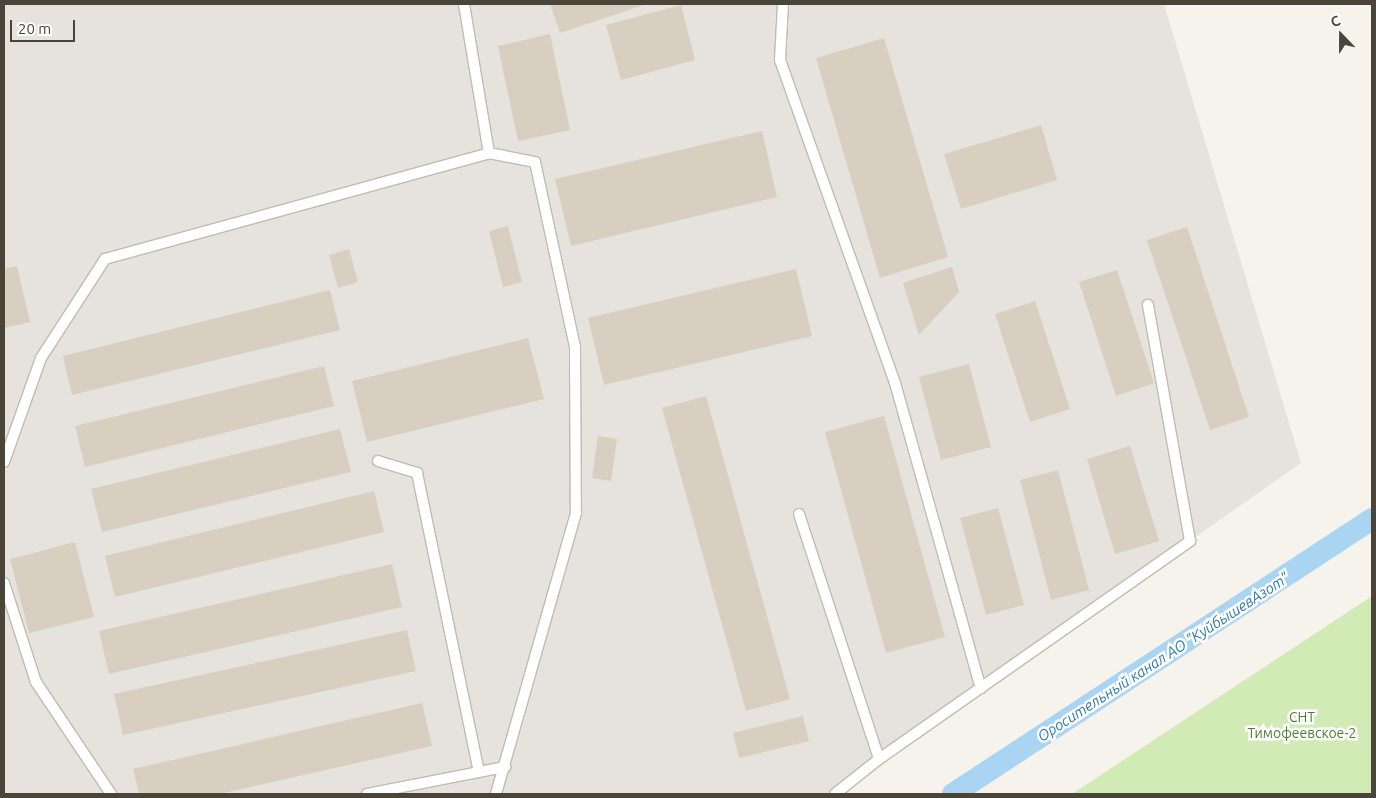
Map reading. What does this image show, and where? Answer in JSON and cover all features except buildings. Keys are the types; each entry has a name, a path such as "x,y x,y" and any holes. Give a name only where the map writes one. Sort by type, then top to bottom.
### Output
{"lane":[{"path":"464,4 489,153"},
{"path":"783,4 780,60 895,383 981,688"},
{"path":"4,462 41,358 105,259 489,153 535,162 575,347 576,513 496,794"},
{"path":"835,794 879,759 1190,541 1148,305"},
{"path":"378,461 417,473 479,772"},
{"path":"799,514 879,759"},
{"path":"4,583 36,682 111,794"},
{"path":"367,794 505,767"}],"shaded area":[{"path":"4,4 1164,4 1301,463 829,794 4,794"}],"green space":[{"name":"СНТ Тимофеевское-2","path":"1372,596 1372,794 1072,794"}],"waterway":[{"name":"Оросительный канал АО \"КуйбышевАзот\"","path":"953,794 1372,519"}]}
